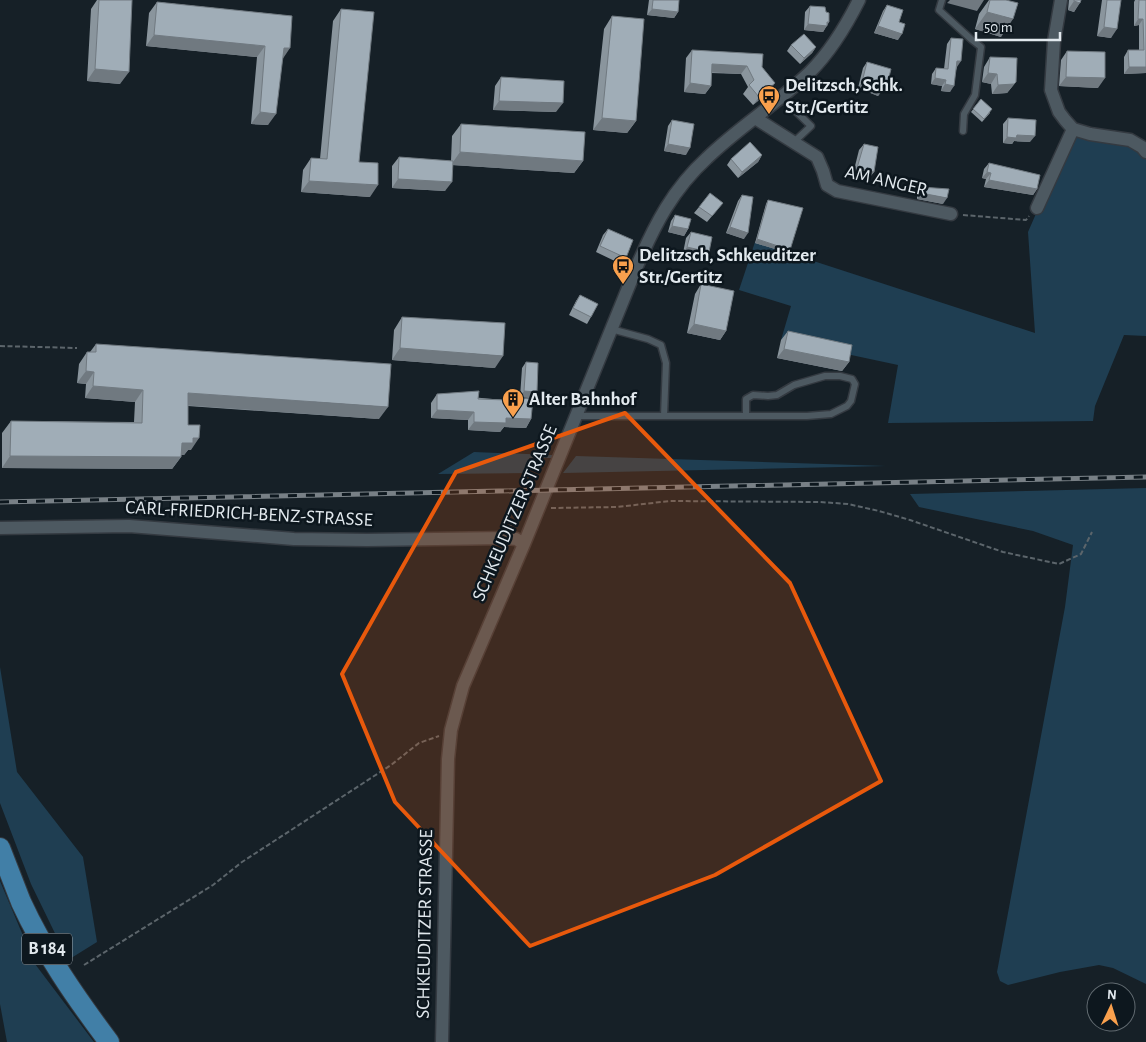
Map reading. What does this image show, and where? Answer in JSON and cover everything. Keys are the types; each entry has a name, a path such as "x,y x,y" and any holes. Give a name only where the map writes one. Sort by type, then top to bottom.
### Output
{"main road":[{"name":"B 184","path":"0,848 22,902 51,958 80,1003 109,1042"}],"street":[{"name":"SCHKEUDITZER STRASSE","path":"442,1042 448,759 456,710 464,686 524,544 646,243 668,202 706,158 810,72 828,51 848,22 860,0"},
{"path":"1061,0 1054,41 1051,90 1059,112 1073,128 1090,134 1130,140 1142,146 1146,152"},
{"name":"AM ANGER","path":"755,118 817,157 827,185 837,191 951,214"},
{"path":"1037,208 1073,128"},
{"name":"CARL-FRIEDRICH-BENZ-STRASSE","path":"0,528 129,526 294,539 505,538 516,539 524,544"}],"lane":[{"path":"942,0 939,10 982,47 975,95 964,114 963,131"},
{"path":"781,97 811,126 794,142"},
{"path":"611,329 648,339 660,345 666,363 664,416"},
{"path":"576,416 746,416 807,416 831,414 848,406 855,384 852,379 840,376 825,376 794,385 777,395 753,395 746,398 746,416"}],"path":[{"path":"951,214 1026,220 1037,208"},
{"path":"0,346 77,348"},
{"path":"504,527 517,522 528,507 617,507 670,501 820,502 848,504 878,511 1003,552 1059,564 1081,554 1092,532"},
{"path":"84,965 213,885 242,862 391,765 419,743 451,733"}],"highlighted area":[{"path":"625,413 790,583 881,781 715,875 530,946 395,802 342,674 456,472"}],"shaded area":[{"path":"1073,129 1122,142 1146,157 1146,336 1124,335 1095,406 1093,421 888,423 898,365 781,340 791,306 739,290 755,242 1035,333 1028,232"},
{"path":"474,452 552,455 552,458 529,458 529,473 438,474"},
{"path":"576,456 886,466 563,473"},
{"path":"1146,488 1146,984 1113,968 1099,965 1060,972 1008,985 1000,981 997,972 1065,607 1073,545 1033,531 919,507 910,494"},
{"path":"0,667 17,772 83,857 97,942 68,960 31,884 0,803"},
{"path":"0,881 35,964 94,1042 7,1042 0,1004"}],"building":[{"path":"99,0 132,0 129,72 95,69"},
{"path":"653,0 679,0 678,12 652,9"},
{"path":"990,0 1006,0 1018,3 1013,19 987,12"},
{"path":"1107,0 1121,0 1117,29 1104,27"},
{"path":"1139,0 1146,0 1146,67 1129,67 1128,50 1144,50 1143,19 1138,19"},
{"path":"157,2 292,16 290,48 284,48 276,114 260,112 265,46 154,35"},
{"path":"887,5 903,10 899,22 905,24 902,34 878,26"},
{"path":"810,6 825,7 826,12 829,13 827,26 808,24"},
{"path":"341,9 374,12 359,162 378,163 378,185 309,181 311,158 327,159"},
{"path":"612,16 644,19 636,121 602,118"},
{"path":"804,34 816,47 804,58 791,45"},
{"path":"951,38 963,39 961,61 957,61 954,86 945,84 946,80 935,78 936,68 948,69"},
{"path":"692,50 763,54 762,67 775,83 759,97 749,85 754,80 747,66 712,64 711,86 690,83"},
{"path":"1067,51 1105,52 1105,78 1066,77"},
{"path":"990,57 1017,58 1016,82 1014,84 998,85 997,74 988,73"},
{"path":"867,62 891,69 887,85 884,84 882,89 862,82"},
{"path":"501,77 564,81 563,103 499,101"},
{"path":"981,99 992,109 984,119 973,109"},
{"path":"1008,118 1036,120 1035,136 1017,135 1016,138 1007,137"},
{"path":"672,120 694,124 690,148 668,144"},
{"path":"461,124 585,132 583,161 460,152"},
{"path":"750,142 762,155 742,172 731,159"},
{"path":"864,144 878,147 874,172 857,168"},
{"path":"399,157 453,161 452,182 398,179"},
{"path":"989,163 1040,175 1037,189 989,180 991,173 987,172"},
{"path":"921,187 949,189 947,198 921,193"},
{"path":"710,193 723,203 712,216 699,207"},
{"path":"742,195 753,197 748,233 730,227"},
{"path":"768,200 803,208 790,250 757,239"},
{"path":"675,215 691,219 688,229 672,226"},
{"path":"608,229 633,240 626,258 600,246"},
{"path":"691,232 712,237 709,252 687,247"},
{"path":"701,284 734,291 726,331 694,324"},
{"path":"580,295 598,304 591,317 573,308"},
{"path":"402,317 505,323 503,356 400,348"},
{"path":"788,331 852,345 849,362 784,349"},
{"path":"96,344 391,364 388,407 188,393 188,425 200,425 199,438 193,438 193,443 182,443 181,457 10,456 11,421 142,423 143,390 93,386 94,372 86,371 87,352 96,352"},
{"path":"526,362 538,363 537,392 524,391"},
{"path":"479,391 478,399 506,400 506,397 533,399 531,419 506,418 506,423 474,422 474,412 437,410 437,394"}],"railway":[{"path":"0,502 1146,477"}],"place":[{"name":"Delitzsch, Schk. Str./Gertitz","path":"769,115"},
{"name":"Delitzsch, Schkeuditzer Str./Gertitz","path":"623,285"},
{"name":"Alter Bahnhof","path":"513,418"}]}
